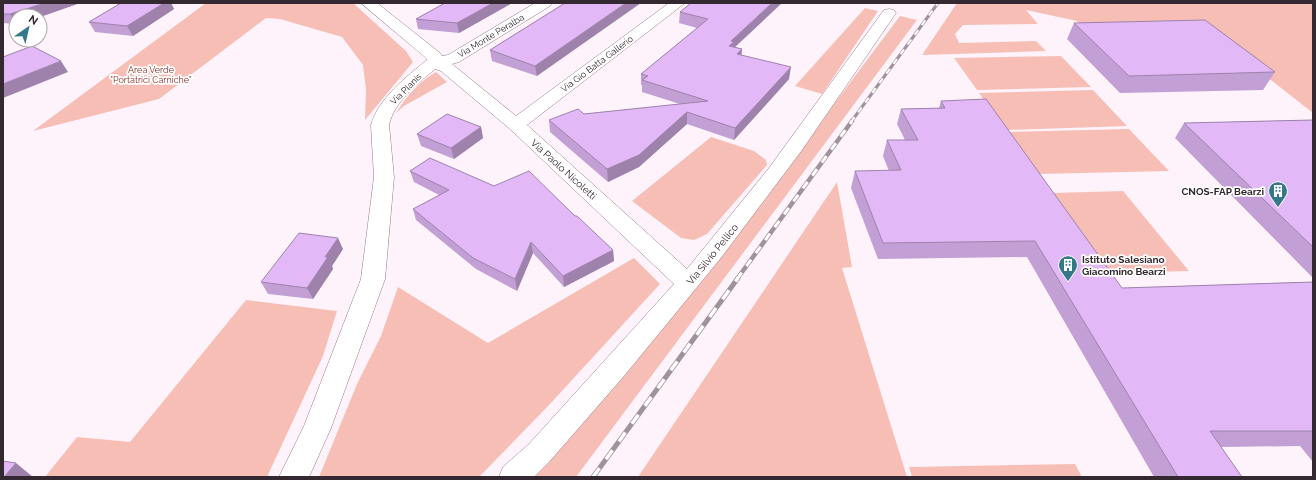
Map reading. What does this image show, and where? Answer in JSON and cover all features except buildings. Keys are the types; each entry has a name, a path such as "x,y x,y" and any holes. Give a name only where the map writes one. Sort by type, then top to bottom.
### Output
{"street":[{"path":"368,3 434,56 435,60 433,63"},
{"name":"Via Monte Peralba","path":"433,63 453,59 545,3"},
{"name":"Via Gio Batta Gallerio","path":"516,125 678,3"},
{"name":"Via Silvio Pellico","path":"514,477 539,453 688,283 737,223 790,152 889,13"},
{"name":"Via Planis","path":"294,477 317,428 373,279 384,176 380,125 382,117 389,106 413,79 433,63"},
{"name":"Via Paolo Nicoletti","path":"433,63 447,68 516,125 688,283"}],"green space":[{"name":"Area Verde \"Portatrici Carniche\"","path":"206,3 353,3 406,51 413,62 365,120 366,90 363,65 342,37 280,19 266,18 159,99 33,131"},
{"path":"957,3 1313,3 1313,113 1207,30 1090,34 1077,21 1026,10 1038,24 963,25 955,34 959,43 1036,41 1046,51 922,55"},
{"path":"865,8 878,11 822,94 795,86"},
{"path":"900,16 917,20 576,477 526,477 804,144"},
{"path":"1061,56 1091,87 977,90 954,58"},
{"path":"436,72 447,82 404,106 396,113 413,90"},
{"path":"1093,90 1127,126 1005,130 979,93"},
{"path":"1129,129 1169,171 1037,174 1006,132"},
{"path":"711,137 754,151 766,160 767,165 707,234 694,240 681,238 632,201"},
{"path":"837,182 852,267 842,268 907,477 638,477"},
{"path":"1123,191 1189,271 1111,273 1053,193"},
{"path":"634,258 660,284 550,404 479,477 319,477 357,384 381,336 398,287 488,343"},
{"path":"246,300 337,311 323,356 267,477 45,477 77,437 130,442"},
{"path":"1075,464 1082,477 912,477 909,467"}],"railway":[{"path":"851,122 938,3"},
{"path":"737,279 852,121"},
{"path":"593,477 738,278"}],"place":[{"name":"CNOS-FAP Bearzi","path":"1278,208"},
{"name":"Istituto Salesiano Giacomino Bearzi","path":"1068,282"}]}
